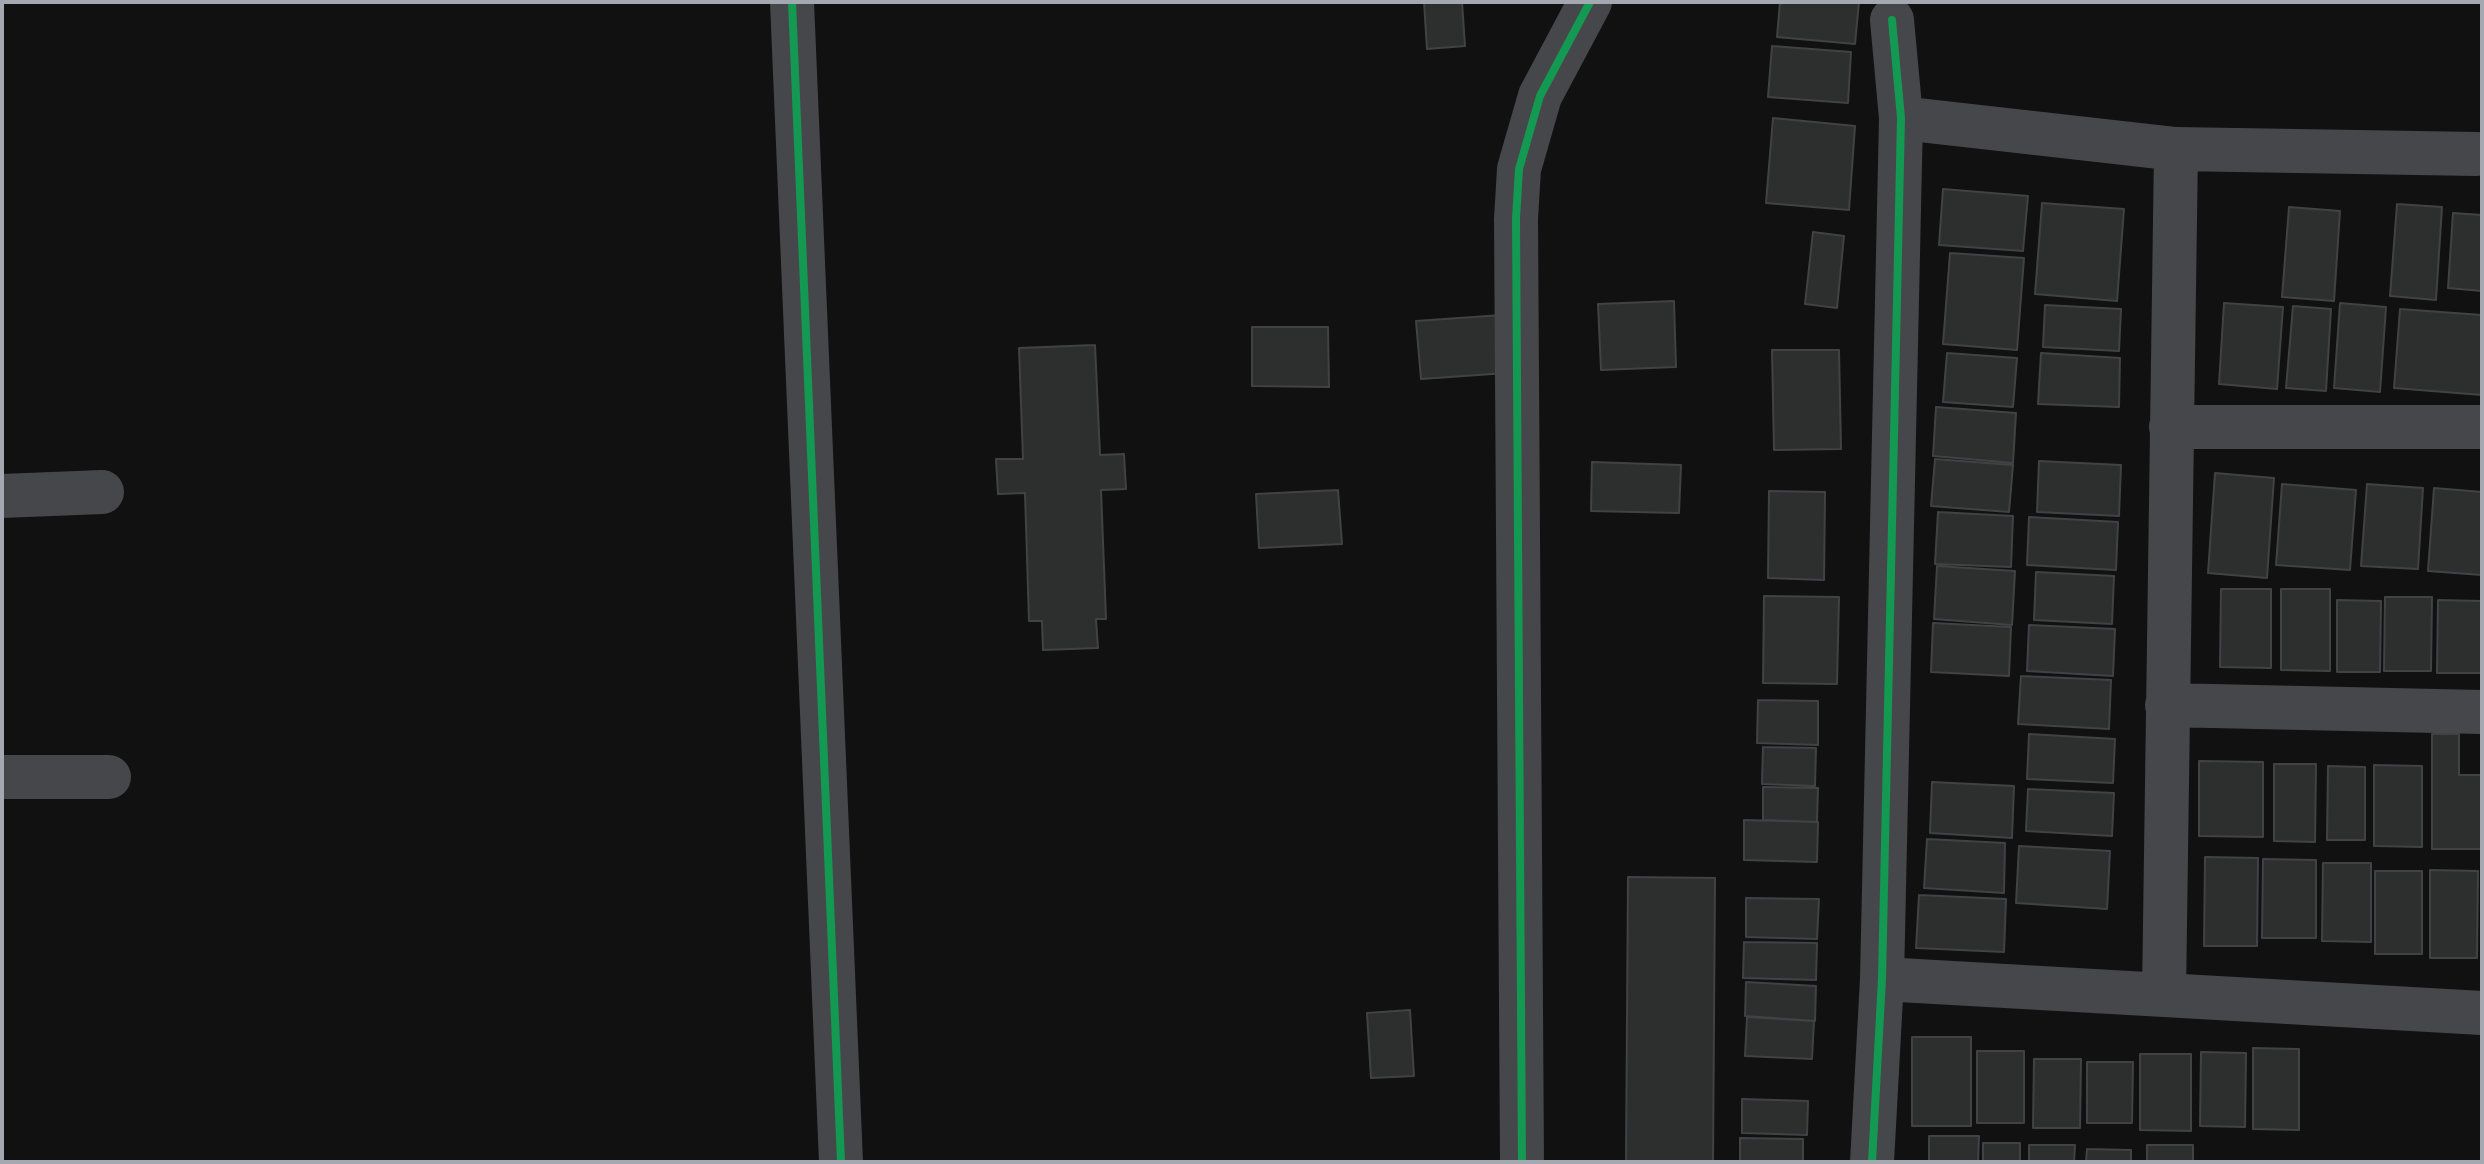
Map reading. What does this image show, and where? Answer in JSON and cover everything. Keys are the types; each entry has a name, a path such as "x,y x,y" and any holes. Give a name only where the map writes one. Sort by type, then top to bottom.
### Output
{"street":[{"path":"792,2 841,1162"},
{"path":"1522,1162 1516,219 1519,169 1540,96 1590,2"},
{"path":"1872,1162 1882,979 1901,118 1892,20"},
{"path":"1901,118 2176,149 2477,154"},
{"path":"2164,994 2176,149"},
{"path":"2171,427 2482,427"},
{"path":"2,496 102,492"},
{"path":"2167,705 2482,712"},
{"path":"2,777 109,777"},
{"path":"1882,979 2482,1013"}],"building":[{"path":"1424,2 1462,2 1465,46 1427,49"},
{"path":"1780,2 1859,2 1855,44 1777,37"},
{"path":"1772,46 1851,52 1848,103 1768,97"},
{"path":"1773,118 1855,126 1849,210 1766,203"},
{"path":"1943,189 2028,196 2023,251 1939,245"},
{"path":"2042,203 2124,209 2117,301 2035,294"},
{"path":"2397,204 2442,207 2436,300 2390,296"},
{"path":"2289,207 2340,211 2334,301 2282,297"},
{"path":"2453,213 2482,215 2482,291 2448,288"},
{"path":"1813,232 1844,236 1837,308 1805,304"},
{"path":"1950,253 2024,258 2017,350 1943,344"},
{"path":"1674,301 1676,367 1601,370 1598,304"},
{"path":"2224,303 2283,307 2277,389 2219,384"},
{"path":"2340,303 2386,307 2380,392 2334,388"},
{"path":"2045,305 2121,309 2119,351 2043,347"},
{"path":"2293,306 2331,309 2326,391 2286,388"},
{"path":"2400,309 2482,315 2482,395 2394,388"},
{"path":"1502,315 1507,373 1421,379 1416,321"},
{"path":"1252,327 1328,327 1329,387 1252,386"},
{"path":"1095,345 1100,455 1124,454 1126,489 1101,490 1106,619 1096,619 1098,648 1043,650 1042,621 1029,621 1025,493 998,494 996,459 1023,459 1019,348"},
{"path":"1772,350 1839,350 1841,449 1774,450"},
{"path":"1947,353 2017,358 2013,407 1943,402"},
{"path":"2041,353 2120,358 2119,407 2038,404"},
{"path":"1936,407 2016,413 2013,463 1933,456"},
{"path":"1935,459 2013,465 2009,512 1931,506"},
{"path":"2039,461 2121,465 2119,516 2037,512"},
{"path":"1592,462 1681,465 1679,513 1591,511"},
{"path":"2215,473 2274,478 2267,578 2208,573"},
{"path":"2282,484 2356,490 2350,570 2276,565"},
{"path":"2367,484 2423,488 2418,569 2361,566"},
{"path":"2434,488 2482,492 2482,575 2428,571"},
{"path":"1338,490 1342,544 1259,548 1256,494"},
{"path":"1769,491 1825,492 1824,580 1768,578"},
{"path":"1938,512 2013,516 2011,567 1935,564"},
{"path":"2029,517 2118,522 2116,570 2027,565"},
{"path":"1937,566 2015,571 2012,625 1934,619"},
{"path":"2036,572 2114,576 2112,624 2034,620"},
{"path":"2221,589 2271,589 2271,668 2220,667"},
{"path":"2281,589 2330,589 2330,671 2281,670"},
{"path":"1764,596 1839,597 1837,684 1763,683"},
{"path":"2385,597 2432,597 2431,671 2384,671"},
{"path":"2337,600 2381,601 2380,672 2337,672"},
{"path":"2438,600 2482,601 2482,673 2437,673"},
{"path":"1933,623 2011,627 2009,676 1931,672"},
{"path":"2029,625 2115,629 2113,676 2027,671"},
{"path":"2021,676 2111,680 2109,729 2018,724"},
{"path":"1758,700 1818,701 1818,745 1757,743"},
{"path":"2029,734 2115,739 2113,783 2027,779"},
{"path":"2432,734 2459,734 2459,775 2482,775 2481,849 2432,849"},
{"path":"1763,747 1816,748 1815,786 1762,784"},
{"path":"2199,761 2263,762 2263,837 2199,836"},
{"path":"2274,764 2316,764 2315,842 2274,841"},
{"path":"2374,765 2422,766 2422,847 2374,846"},
{"path":"2328,766 2365,767 2365,840 2327,840"},
{"path":"1932,782 2014,786 2012,838 1930,833"},
{"path":"1763,787 1818,788 1817,822 1763,820"},
{"path":"2028,789 2114,793 2112,836 2026,831"},
{"path":"1744,820 1818,822 1817,862 1744,860"},
{"path":"1927,839 2005,843 2004,893 1924,888"},
{"path":"2019,846 2110,851 2107,909 2016,903"},
{"path":"2205,857 2258,858 2257,946 2204,946"},
{"path":"2263,859 2316,860 2316,938 2262,938"},
{"path":"2323,863 2371,863 2371,942 2322,941"},
{"path":"2430,870 2478,871 2477,958 2430,958"},
{"path":"2375,871 2422,871 2422,954 2375,954"},
{"path":"1628,877 1715,878 1713,1162 1626,1162"},
{"path":"1919,895 2006,899 2004,952 1916,948"},
{"path":"1746,898 1819,899 1817,939 1746,937"},
{"path":"1744,942 1817,943 1816,980 1743,978"},
{"path":"1746,982 1816,986 1815,1021 1745,1016"},
{"path":"1410,1010 1414,1076 1371,1078 1367,1013"},
{"path":"1747,1017 1814,1021 1812,1059 1745,1056"},
{"path":"1912,1037 1971,1037 1971,1126 1912,1126"},
{"path":"2253,1048 2299,1049 2299,1130 2253,1129"},
{"path":"1977,1051 2024,1051 2024,1123 1977,1123"},
{"path":"2201,1052 2246,1053 2245,1127 2200,1126"},
{"path":"2140,1054 2191,1054 2191,1131 2140,1130"},
{"path":"2034,1059 2081,1059 2080,1128 2033,1128"},
{"path":"2087,1062 2133,1062 2132,1123 2087,1123"},
{"path":"1742,1099 1808,1101 1807,1135 1742,1133"},
{"path":"1929,1136 1979,1136 1978,1162 1929,1162"},
{"path":"1740,1138 1803,1139 1803,1162 1740,1162"},
{"path":"1983,1143 2020,1143 2020,1162 1983,1162"},
{"path":"2029,1145 2075,1145 2074,1162 2029,1162"},
{"path":"2147,1145 2193,1145 2193,1162 2147,1162"},
{"path":"2087,1149 2131,1150 2131,1162 2086,1162"}],"cycle path":[{"path":"792,2 841,1162"},
{"path":"1522,1162 1516,219 1519,169 1540,96 1590,2"},
{"path":"1872,1162 1882,979 1901,118 1892,20"}]}
